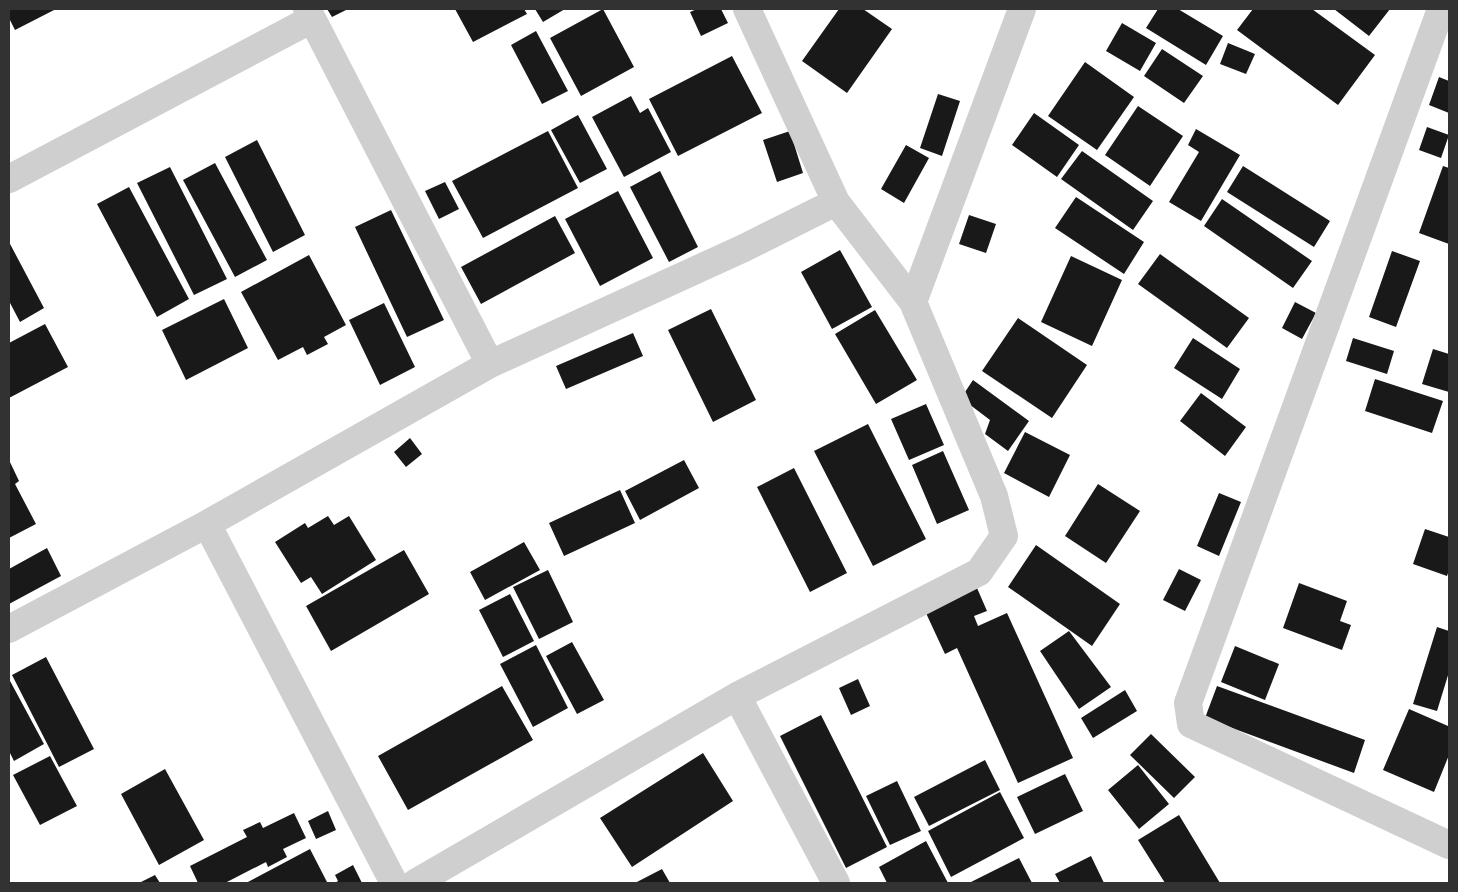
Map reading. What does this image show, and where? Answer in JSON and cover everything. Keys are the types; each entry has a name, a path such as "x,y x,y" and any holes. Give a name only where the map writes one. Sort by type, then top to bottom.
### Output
{"street":[{"path":"415,883 737,696 979,572 1004,536 994,496 913,302 836,202 747,9"},
{"path":"913,302 1022,9"},
{"path":"1441,9 1188,703 1191,724 1449,845"},
{"path":"9,179 310,14 490,364"},
{"path":"9,629 206,524 490,364 744,248 836,202"},
{"path":"206,524 394,883"},
{"path":"737,696 836,883"}],"building":[{"path":"9,9 56,9 15,30 9,18"},
{"path":"327,9 348,9 332,17"},
{"path":"455,9 524,9 527,14 473,42"},
{"path":"535,9 565,9 543,22"},
{"path":"603,9 634,67 581,96 550,38"},
{"path":"697,9 721,9 728,23 701,36 690,12"},
{"path":"839,9 863,9 892,29 847,93 802,61"},
{"path":"1158,9 1178,9 1223,36 1206,65 1146,28"},
{"path":"1253,9 1312,9 1375,55 1338,105 1237,30"},
{"path":"1334,9 1390,9 1369,36"},
{"path":"1122,23 1156,43 1140,71 1106,51"},
{"path":"536,31 568,91 542,104 511,45"},
{"path":"1228,43 1255,54 1246,74 1220,64"},
{"path":"1162,49 1203,76 1184,103 1144,76"},
{"path":"732,56 762,113 678,156 649,99"},
{"path":"1085,62 1134,97 1097,150 1048,116"},
{"path":"1439,77 1449,81 1449,113 1429,105"},
{"path":"938,94 960,101 942,156 920,148"},
{"path":"631,96 640,113 648,108 671,152 624,177 592,117"},
{"path":"1138,106 1183,136 1150,186 1105,155"},
{"path":"1034,113 1079,145 1057,177 1012,145"},
{"path":"578,115 607,169 580,183 551,130"},
{"path":"1427,127 1449,135 1441,158 1419,150"},
{"path":"1196,129 1240,155 1201,221 1169,202 1199,152 1188,145"},
{"path":"548,131 578,188 483,238 452,181"},
{"path":"790,131 803,173 777,182 763,140"},
{"path":"257,140 305,235 273,252 225,157"},
{"path":"906,145 929,158 904,203 881,189"},
{"path":"1082,151 1153,201 1133,230 1061,179"},
{"path":"215,163 267,260 235,277 183,180"},
{"path":"1243,166 1330,221 1314,247 1227,192"},
{"path":"1443,166 1449,168 1449,244 1419,233"},
{"path":"170,167 227,279 194,295 137,183"},
{"path":"660,171 698,247 669,262 630,187"},
{"path":"445,182 459,209 439,219 425,191"},
{"path":"129,187 189,299 157,317 97,204"},
{"path":"618,191 653,258 600,286 565,219"},
{"path":"1076,197 1144,242 1124,274 1055,228"},
{"path":"1222,199 1312,261 1293,288 1204,226"},
{"path":"391,210 444,320 407,337 355,227"},
{"path":"969,215 996,224 986,253 959,244"},
{"path":"555,216 575,253 481,304 461,267"},
{"path":"9,242 44,308 20,322 9,301"},
{"path":"840,250 872,307 832,329 801,272"},
{"path":"1392,251 1420,261 1396,327 1369,317"},
{"path":"1160,254 1249,318 1227,348 1138,284"},
{"path":"309,255 346,325 324,337 328,344 307,355 303,347 278,360 241,292"},
{"path":"1071,256 1122,280 1092,346 1041,322"},
{"path":"224,299 248,348 186,380 162,330"},
{"path":"1295,302 1316,313 1302,339 1282,328"},
{"path":"384,303 415,367 380,385 349,320"},
{"path":"711,309 756,400 713,422 668,330"},
{"path":"875,310 917,380 876,404 835,334"},
{"path":"1018,318 1087,365 1052,418 982,371"},
{"path":"45,324 68,367 9,398 9,343"},
{"path":"633,333 643,356 566,389 556,366"},
{"path":"1193,338 1240,369 1222,399 1174,368"},
{"path":"1353,338 1394,351 1387,374 1346,361"},
{"path":"1433,349 1449,354 1449,392 1422,384"},
{"path":"1375,379 1443,401 1432,433 1365,411"},
{"path":"973,380 1029,421 1008,451 985,434 990,420 961,398"},
{"path":"1201,393 1246,427 1225,456 1180,421"},
{"path":"926,404 944,445 909,460 891,419"},
{"path":"868,424 926,539 873,566 814,451"},
{"path":"1025,432 1070,455 1049,497 1004,473"},
{"path":"410,438 422,454 406,467 394,452"},
{"path":"943,451 969,510 937,524 912,465"},
{"path":"9,460 19,481 15,484 36,524 9,538"},
{"path":"684,460 699,488 640,520 625,491"},
{"path":"794,468 847,573 810,592 757,487"},
{"path":"1098,484 1140,511 1106,563 1065,536"},
{"path":"620,490 635,523 564,556 549,523"},
{"path":"1219,493 1241,502 1219,556 1197,546"},
{"path":"328,516 334,525 349,516 376,560 322,594 311,577 301,583 275,542 305,523 308,528"},
{"path":"1425,529 1449,537 1449,570 1447,576 1413,564"},
{"path":"524,542 540,570 485,600 470,572"},
{"path":"1036,545 1120,604 1092,646 1008,587"},
{"path":"47,548 61,576 9,604 9,569"},
{"path":"404,550 429,594 331,651 306,606"},
{"path":"1179,569 1201,580 1185,611 1163,600"},
{"path":"548,570 573,622 539,639 513,587"},
{"path":"1299,583 1347,601 1340,621 1351,625 1342,650 1283,628"},
{"path":"977,588 987,611 974,616 978,626 1007,613 1073,758 1018,783 957,648 945,654 925,611"},
{"path":"510,594 534,641 503,657 479,610"},
{"path":"1437,627 1449,631 1449,672 1437,711 1413,704"},
{"path":"1069,631 1111,687 1079,709 1040,651"},
{"path":"572,642 604,700 577,714 546,656"},
{"path":"536,645 568,708 533,727 500,664"},
{"path":"1235,646 1279,664 1265,700 1221,682"},
{"path":"46,657 94,749 59,767 12,675"},
{"path":"9,679 44,744 14,761 9,751"},
{"path":"858,679 870,706 851,715 839,688"},
{"path":"502,686 533,740 408,810 378,756"},
{"path":"1217,686 1365,740 1354,773 1205,718"},
{"path":"1125,690 1137,711 1093,738 1081,718"},
{"path":"1409,709 1448,726 1449,755 1434,792 1383,770"},
{"path":"821,715 887,847 846,868 780,736"},
{"path":"1151,734 1195,777 1174,798 1130,755"},
{"path":"703,753 733,801 632,867 600,818"},
{"path":"50,756 77,806 40,825 13,775"},
{"path":"985,760 1000,790 929,826 914,797"},
{"path":"1138,765 1169,804 1139,829 1108,790"},
{"path":"165,769 204,840 159,865 121,794"},
{"path":"1065,774 1083,811 1035,834 1017,797"},
{"path":"897,781 921,831 890,845 866,796"},
{"path":"1000,792 1024,838 951,877 928,831"},
{"path":"328,811 336,830 316,839 308,821"},
{"path":"294,813 306,838 283,849 287,857 268,867 266,862 225,883 198,883 190,866 247,837 243,830 260,822 263,828"},
{"path":"1179,815 1220,883 1165,883 1138,840"},
{"path":"926,841 948,883 887,883 879,867"},
{"path":"310,849 327,882 246,883"},
{"path":"1091,856 1104,883 1060,883 1055,874"},
{"path":"1019,858 1032,883 969,883"},
{"path":"353,865 362,883 335,883 338,881 335,875"},
{"path":"662,869 670,883 635,883"},
{"path":"155,875 160,883 139,883"}]}
